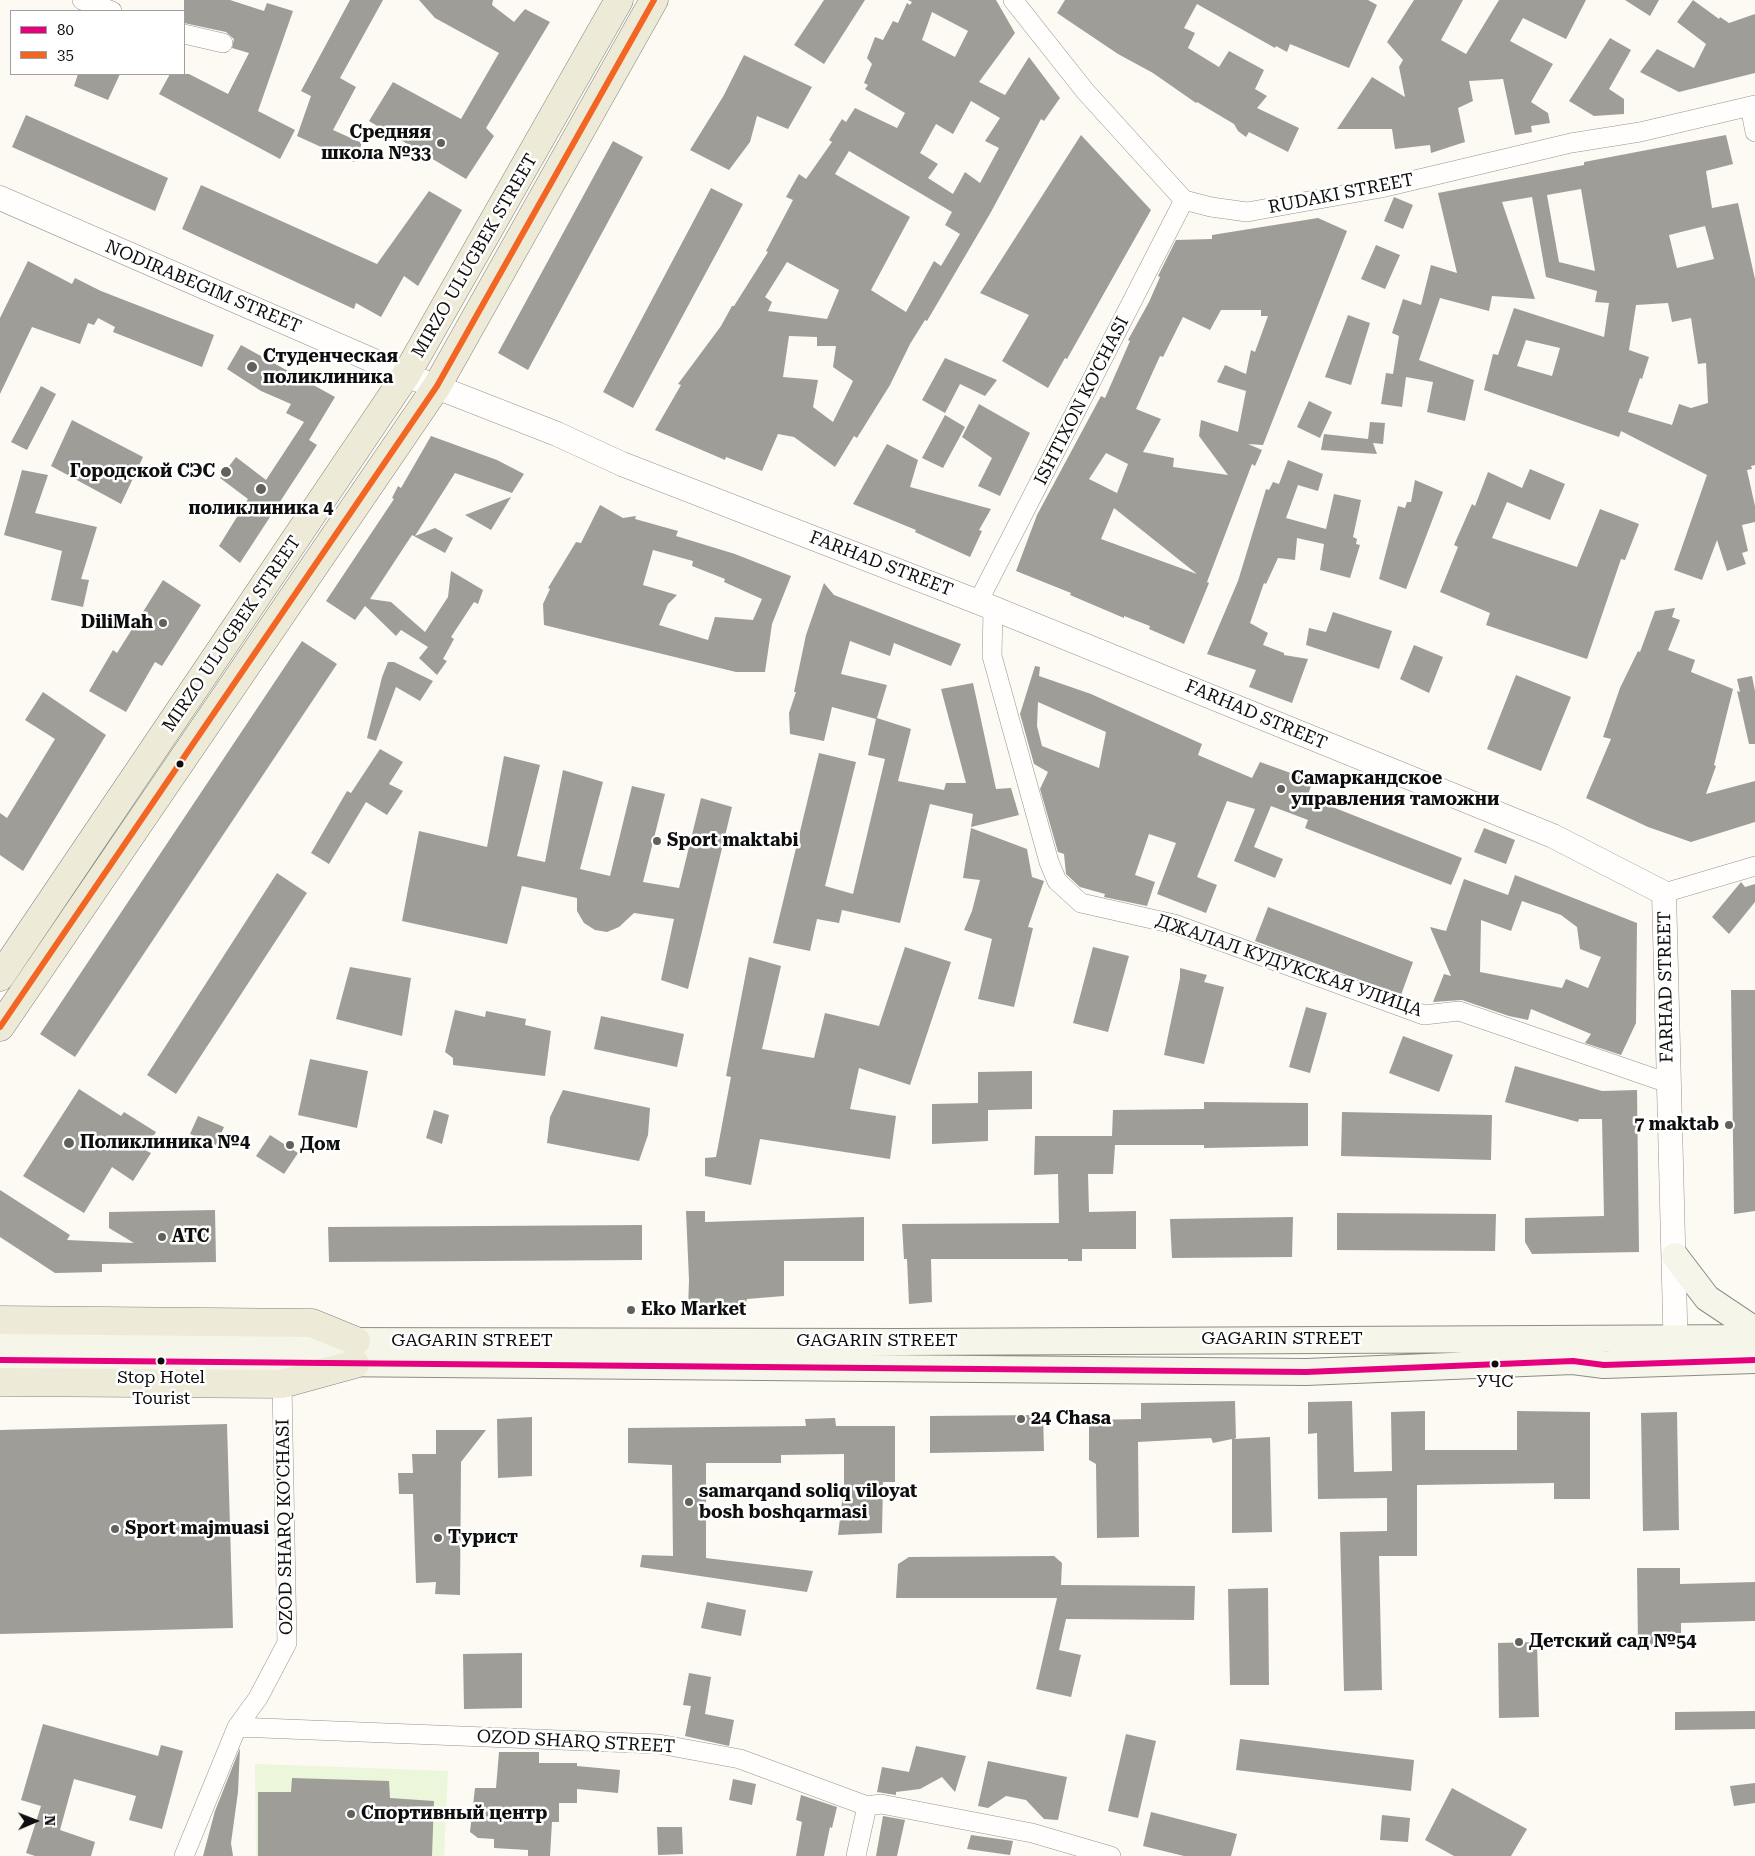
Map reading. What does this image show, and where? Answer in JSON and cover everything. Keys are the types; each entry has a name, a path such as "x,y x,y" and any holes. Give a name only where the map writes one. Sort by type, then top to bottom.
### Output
{"main road":[{"name":"MIRZO ULUGBEK STREET","path":"0,977 406,375 619,0"},
{"name":"MIRZO ULUGBEK STREET","path":"0,1027 437,386 654,0"},
{"path":"1675,1256 1707,1298 1755,1330"},
{"path":"0,1320 312,1323 356,1353"},
{"name":"GAGARIN STREET","path":"0,1336 356,1353 914,1367 1306,1372 1574,1361 1604,1365 1755,1360"},
{"name":"GAGARIN STREET","path":"0,1360 900,1342 1755,1338"},
{"path":"0,1382 282,1384 356,1353"}],"street":[{"path":"82,0 109,10"},
{"path":"1013,0 1085,91 1184,200"},
{"path":"185,34 223,43"},
{"path":"1752,106 1755,132"},
{"name":"RUDAKI STREET","path":"1184,200 1211,207 1247,212 1288,206 1381,188 1571,143 1640,132 1752,106"},
{"name":"NODIRABEGIM STREET","path":"0,198 406,375"},
{"name":"ISHTIXON KO'CHASI","path":"986,606 1184,200"},
{"name":"FARHAD STREET","path":"406,375 557,434 622,464 1178,683 1553,836 1664,893 1668,1083 1675,1256 1676,1363"},
{"name":"ДЖАЛАЛ КУДУКСКАЯ УЛИЦА","path":"986,606 992,656 1049,862 1057,881 1081,903 1174,924 1424,1015 1459,1011 1668,1083"},
{"path":"1664,893 1755,866"},
{"name":"OZOD SHARQ KO'CHASI","path":"184,1856 237,1727 258,1698 287,1643 282,1384"},
{"name":"OZOD SHARQ STREET","path":"237,1727 659,1744 740,1759 867,1806 881,1804 1032,1833 1111,1856"},
{"path":"856,1856 867,1806"}],"green space":[{"name":"Спортивный центр","path":"255,1764 448,1771 444,1856 256,1856"}],"building":[{"path":"184,0 230,0 264,11 267,3 293,11 258,111 295,130 280,159 159,94 169,75 189,74 228,94 249,53 232,48 234,39 226,32 185,23"},
{"path":"350,0 383,0 340,78 356,87 333,130 362,143 354,162 297,136 311,96 301,91"},
{"path":"419,0 493,0 492,5 514,22 525,9 550,22 486,128 494,136 466,179 369,121 393,82 461,119 499,53 435,18"},
{"path":"824,0 865,0 824,64 794,45"},
{"path":"908,0 996,0 1015,33 979,82 1005,95 1029,57 1060,98 1044,121 1041,119 991,212 927,321 925,320 910,344 890,385 857,438 854,436 835,467 794,437 778,434 762,471 726,457 725,460 655,430 681,385 678,384 721,326 768,252 766,251 793,200 786,197 799,174 806,179 832,142 829,140 842,119 846,122 855,108 897,128 905,113 865,89 868,85 864,83 872,64 867,58 875,37 883,40 893,21 898,23 907,3 910,5 912,2","holes":["932,12 968,31 955,57 922,40","971,101 1000,118 985,141 999,148 980,183 965,172 953,194 928,178 938,164 920,153 936,124 953,134","849,151 952,212 945,225 960,234 941,266 934,261 906,312 871,290 910,217 835,174","787,262 839,290 827,319 768,311 772,302 765,297","789,336 817,337 817,346 836,346 833,367 853,381 833,422 813,407 818,380 783,377"]},
{"path":"1065,0 1368,0 1377,5 1349,68 1290,44 1287,52 1276,46 1275,48 1197,4 1184,28 1195,33 1188,48 1219,67 1229,51 1264,70 1255,89 1267,96 1257,108 1299,128 1288,152 1249,132 1246,137 1238,131 1234,124 1196,103 1153,73 1118,54 1057,13"},
{"path":"1414,0 1463,0 1441,40 1466,54 1499,0 1586,0 1566,39 1523,18 1510,41 1553,64 1531,102 1548,113 1550,123 1531,126 1532,132 1515,135 1503,79 1469,81 1473,101 1458,108 1465,142 1431,153 1430,145 1395,149 1392,129 1337,129 1372,77 1405,97 1399,67 1403,60 1387,42"},
{"path":"1625,0 1659,0 1650,16"},
{"path":"1693,0 1719,19 1720,17 1729,23 1755,14 1755,73 1679,92 1640,72 1657,49 1694,68 1706,44 1677,22"},
{"path":"1610,38 1631,50 1609,89 1624,99 1624,114 1594,116 1569,101"},
{"path":"744,55 812,87 788,129 757,116 750,142 729,170 690,150 724,95"},
{"path":"78,75 120,75 108,100 74,86"},
{"path":"26,115 168,178 155,211 12,147"},
{"path":"1081,135 1151,210 1067,359 1065,358 1048,388 1002,361 1029,315 980,293"},
{"path":"1726,135 1733,164 1706,171 1712,208 1738,203 1755,279 1755,465 1751,466 1752,469 1747,470 1755,506 1755,522 1742,525 1748,551 1742,553 1746,564 1727,571 1717,540 1702,580 1674,570 1707,475 1621,431 1619,437 1484,390 1493,354 1498,355 1514,308 1604,337 1609,303 1595,302 1597,291 1546,277 1532,197 1502,202 1535,299 1492,296 1489,311 1440,298 1419,360 1474,380 1465,421 1427,412 1433,382 1406,377 1402,407 1381,404 1386,373 1393,374 1399,336 1392,333 1403,299 1421,305 1431,265 1457,273 1438,193 1584,165 1584,162","holes":["1581,189 1595,271 1559,262 1547,195","1705,226 1714,259 1677,268 1669,235","1668,303 1672,322 1691,318 1698,364 1706,363 1708,403 1691,408 1679,404 1672,425 1628,412 1649,357 1629,350 1636,305","1526,340 1560,348 1552,376 1517,366"]},
{"path":"613,141 643,157 528,370 498,353"},
{"path":"201,185 377,264 429,191 462,210 418,286 404,276 381,317 356,303 354,309 182,229"},
{"path":"711,188 743,204 633,408 603,392"},
{"path":"1394,197 1413,205 1403,229 1384,221"},
{"path":"1318,218 1347,231 1263,445 1248,444 1262,450 1255,466 1252,464 1207,582 1209,583 1184,644 1149,629 1150,626 1124,616 1124,618 1070,595 1071,593 1016,571 1037,515 1101,396 1105,398 1130,341 1128,340 1149,302 1160,277 1158,276 1176,240 1212,239 1212,235","holes":["1221,310 1261,310 1261,316 1268,316 1255,352 1251,350 1246,374 1225,365 1217,382 1246,391 1238,432 1201,420 1199,436 1228,475 1173,467 1174,458 1143,452 1161,419 1136,409 1160,356 1163,357 1183,317 1210,330","1106,453 1128,464 1117,493 1089,479","1114,508 1197,574 1101,539"]},
{"path":"1376,245 1400,255 1385,289 1361,279"},
{"path":"28,261 72,284 75,278 101,291 214,335 202,367 113,332 115,327 98,318 94,325 88,323 80,344 32,327 0,394 0,318"},
{"path":"1348,315 1370,323 1351,385 1325,377"},
{"path":"241,345 335,397 309,440 317,445 240,563 219,546 248,499 220,478 236,457 266,480 304,422 286,413 291,404 261,391 227,369"},
{"path":"945,358 997,380 985,396 960,384 945,413 922,400"},
{"path":"41,386 56,394 27,450 11,442"},
{"path":"1309,401 1332,412 1320,438 1297,427"},
{"path":"979,404 1030,433 1000,496 978,486 992,458 962,437"},
{"path":"945,415 965,427 943,468 922,458"},
{"path":"72,420 143,457 121,504 51,466"},
{"path":"1370,422 1385,423 1383,444 1373,443 1377,454 1321,450 1324,434 1368,439"},
{"path":"431,436 497,460 524,474 512,493 455,473 415,536 435,528 453,538 445,553 412,535 370,599 391,602 425,632 448,597 451,571 483,590 478,604 474,602 451,637 454,639 443,659 447,661 437,675 419,658 428,647 401,630 396,636 365,606 355,620 326,601 394,499 392,498 398,486 401,488"},
{"path":"887,444 918,460 910,487 991,509 979,530 982,531 970,557 915,532 916,530 853,504"},
{"path":"1288,460 1323,474 1318,491 1298,485 1286,518 1326,529 1334,494 1361,500 1353,537 1357,539 1356,544 1360,545 1350,578 1320,570 1324,544 1297,538 1295,560 1278,558 1266,584 1264,583 1250,623 1268,633 1263,645 1284,653 1284,655 1308,659 1292,703 1249,687 1256,670 1207,654 1238,581 1266,489 1269,490 1273,482 1279,484"},
{"path":"1530,469 1565,484 1550,520 1507,502 1492,538 1577,567 1600,509 1639,524 1625,560 1621,559 1587,659 1486,625 1490,613 1440,592 1458,547 1454,545 1472,504 1475,506 1488,472 1522,488"},
{"path":"22,470 48,475 35,513 97,527 81,579 89,580 83,607 51,600 62,551 4,535"},
{"path":"1415,480 1443,492 1406,589 1379,579 1398,506 1405,508 1407,502 1411,502"},
{"path":"511,497 491,530 465,515"},
{"path":"600,505 623,518 636,516 635,519 678,531 676,536 735,554 791,576 772,624 765,672 736,672 544,625 543,604 550,589 548,588 576,542 581,543","holes":["653,550 693,561 692,566 725,579 724,582 762,599 753,620 715,617 708,640 659,625 668,604 677,595 643,585"]},
{"path":"163,580 201,605 162,666 155,662 126,712 89,691 113,650 117,653"},
{"path":"824,583 834,595 961,644 951,666 894,643 890,656 850,641 841,674 887,685 877,718 911,729 898,781 944,790 946,783 966,783 941,689 973,683 996,789 1011,788 1019,815 971,827 973,814 930,804 900,923 842,910 839,923 817,919 810,951 773,943 819,753 856,762 825,886 853,894 885,759 868,755 876,719 832,707 824,741 790,734 789,713 796,692 794,692 806,635"},
{"path":"1675,608 1672,617 1680,620 1668,650 1695,660 1691,672 1733,689 1714,765 1716,766 1706,794 1755,781 1755,822 1691,842 1648,827 1586,798 1611,739 1603,737 1620,688 1638,651 1640,652 1655,611"},
{"path":"1333,612 1392,631 1379,669 1306,645 1309,628 1326,632"},
{"path":"302,641 337,664 75,1057 40,1034"},
{"path":"1414,645 1443,657 1429,693 1400,679"},
{"path":"388,662 394,662 433,681 420,701 396,687 376,741 367,738 382,677"},
{"path":"1035,666 1040,667 1039,676 1091,694 1202,744 1198,755 1252,778 1260,762 1313,781 1307,797 1462,858 1451,885 1305,828 1308,820 1271,806 1254,847 1283,859 1275,878 1234,861 1255,809 1227,801 1197,877 1217,885 1206,913 1157,894 1176,843 1149,834 1135,875 1155,882 1147,906 1104,897 1105,894 1080,887 1066,874 1064,854 1058,852 1040,789 1048,772 1034,764 1020,714","holes":["1038,702 1106,732 1099,768 1042,746 1037,726"]},
{"path":"1516,675 1571,697 1541,771 1487,749"},
{"path":"1752,676 1755,691 1755,744 1749,744 1737,691 1740,692 1737,679"},
{"path":"43,692 106,735 23,871 0,855 0,813 7,818 55,739 25,720"},
{"path":"380,749 403,762 389,784 403,791 387,815 366,802 329,864 311,853 347,791 351,793"},
{"path":"504,756 540,765 517,856 545,862 563,770 603,782 580,869 610,876 632,786 665,794 643,882 679,888 701,798 732,807 688,989 661,980 674,919 634,913 619,927 607,932 595,930 584,923 577,911 577,898 522,886 507,944 402,921 419,831 487,847"},
{"path":"971,828 1027,849 1032,877 1044,881 1028,927 1033,928 1014,1007 978,999 992,939 964,930 972,911 980,880 963,878"},
{"path":"1484,828 1515,840 1506,864 1474,852"},
{"path":"277,873 307,893 176,1094 147,1075"},
{"path":"1515,875 1637,923 1636,1023 1621,1055 1585,1043 1591,1034 1531,1009 1528,1020 1509,1016 1462,1000 1433,1002 1444,974 1451,976 1430,927 1446,931 1464,879 1508,895","holes":["1522,901 1561,915 1577,927 1580,949 1601,957 1588,988 1566,979 1562,988 1480,972 1481,920 1511,931"]},
{"path":"1741,882 1745,887 1755,884 1755,902 1729,934 1712,917"},
{"path":"1268,907 1413,962 1401,995 1255,941"},
{"path":"905,947 951,962 910,1085 859,1068 850,1109 896,1116 890,1159 760,1139 751,1185 705,1176 705,1158 716,1157 731,1077 726,1076 749,957 781,966 762,1049 814,1058 825,1013 879,1026"},
{"path":"1093,947 1129,956 1108,1032 1073,1023"},
{"path":"350,967 411,978 402,1036 336,1019"},
{"path":"1180,968 1207,975 1204,982 1224,987 1204,1064 1164,1055 1180,978"},
{"path":"1731,990 1755,990 1755,1211 1734,1214"},
{"path":"1306,1007 1327,1013 1310,1073 1289,1067"},
{"path":"455,1010 485,1017 486,1011 526,1019 525,1025 551,1031 545,1076 453,1065 453,1058 445,1052"},
{"path":"601,1016 684,1034 677,1067 594,1049"},
{"path":"1403,1036 1453,1055 1439,1092 1389,1073"},
{"path":"310,1059 368,1071 357,1128 298,1115"},
{"path":"1515,1066 1602,1091 1637,1090 1639,1252 1532,1254 1525,1242 1525,1218 1604,1216 1602,1119 1579,1119 1578,1122 1505,1102"},
{"path":"1032,1071 1032,1109 988,1110 988,1141 932,1144 932,1104 978,1103 978,1072"},
{"path":"79,1089 121,1116 124,1112 156,1132 145,1150 151,1153 133,1181 112,1167 84,1213 23,1176"},
{"path":"563,1090 650,1108 648,1135 639,1161 547,1143 550,1117"},
{"path":"1204,1102 1308,1103 1308,1146 1204,1148 1204,1145 1115,1145 1113,1174 1088,1174 1089,1212 1136,1211 1136,1249 1082,1249 1082,1261 1068,1261 1068,1259 931,1259 932,1302 909,1304 907,1259 904,1259 902,1224 1059,1223 1058,1174 1034,1175 1035,1136 1112,1136 1113,1110 1204,1109"},
{"path":"434,1110 449,1115 442,1144 426,1138"},
{"path":"1342,1112 1492,1115 1491,1160 1341,1156"},
{"path":"198,1116 224,1127 216,1145 190,1134"},
{"path":"270,1135 298,1153 284,1174 256,1156"},
{"path":"0,1190 70,1235 67,1240 134,1243 109,1228 109,1212 215,1210 216,1262 102,1264 102,1272 55,1273 0,1237"},
{"path":"686,1211 705,1211 705,1222 864,1217 864,1261 784,1261 784,1296 747,1299 744,1310 688,1311 689,1280"},
{"path":"1337,1213 1496,1214 1495,1251 1337,1250"},
{"path":"1293,1217 1292,1257 1172,1258 1170,1219"},
{"path":"642,1225 642,1260 329,1262 328,1227"},
{"path":"1235,1401 1236,1438 1234,1439 1270,1437 1272,1532 1232,1533 1232,1439 1213,1443 1211,1438 1138,1442 1139,1537 1097,1538 1096,1464 1089,1460 1089,1420 1141,1419 1141,1403"},
{"path":"1352,1401 1354,1472 1392,1471 1391,1412 1425,1411 1425,1450 1517,1450 1517,1411 1590,1412 1590,1499 1554,1499 1554,1483 1417,1485 1417,1556 1379,1556 1382,1690 1344,1691 1340,1532 1387,1531 1387,1498 1318,1499 1317,1433 1308,1434 1308,1402"},
{"path":"1677,1412 1679,1530 1643,1531 1641,1413"},
{"path":"1043,1415 1044,1451 930,1453 930,1416"},
{"path":"532,1417 532,1476 498,1478 497,1419"},
{"path":"835,1418 836,1426 895,1426 895,1482 883,1482 882,1533 838,1535 844,1485 844,1454 781,1455 781,1463 706,1463 706,1558 813,1571 807,1592 640,1567 642,1555 673,1556 672,1465 628,1463 628,1428 806,1426 805,1419"},
{"name":"Sport majmuasi","path":"227,1424 233,1628 0,1634 0,1430"},
{"name":"Турист","path":"436,1430 486,1430 461,1462 460,1595 435,1594 436,1582 416,1583 413,1494 399,1494 398,1473 413,1473 412,1454 436,1454"},
{"path":"1054,1556 1062,1563 1061,1585 1195,1586 1194,1620 1066,1619 1059,1650 1081,1655 1071,1697 1036,1689 1057,1598 896,1598 898,1564 909,1557"},
{"path":"1637,1568 1680,1568 1680,1584 1755,1582 1755,1621 1681,1623 1681,1645 1638,1645"},
{"path":"1268,1588 1269,1685 1230,1685 1228,1589"},
{"path":"707,1602 746,1610 741,1636 701,1628"},
{"path":"1537,1642 1539,1717 1499,1718 1498,1643"},
{"path":"522,1653 522,1708 464,1709 463,1654"},
{"path":"689,1673 711,1677 705,1714 734,1720 729,1746 685,1736 691,1706 683,1705"},
{"path":"1755,1711 1755,1729 1675,1730 1675,1712"},
{"path":"43,1724 158,1756 161,1745 183,1751 162,1829 129,1820 136,1796 74,1779 60,1830 95,1842 91,1856 35,1856 26,1853 41,1806 21,1800"},
{"path":"1126,1734 1156,1741 1138,1818 1108,1811"},
{"path":"1240,1739 1414,1760 1411,1791 1236,1770"},
{"path":"916,1746 966,1756 955,1792 942,1777 920,1789 896,1792 896,1795 877,1792 882,1767 909,1772"},
{"path":"240,1748 238,1792 231,1843 233,1856 203,1856 215,1811"},
{"path":"499,1752 539,1752 539,1763 577,1763 577,1766 620,1770 618,1793 577,1789 577,1803 559,1803 559,1822 552,1822 550,1856 528,1856 528,1850 494,1848 494,1839 478,1838 470,1832 475,1788 496,1788"},
{"path":"988,1761 1067,1777 1058,1820 1044,1819 1026,1800 1006,1796 988,1808 978,1806"},
{"name":"Спортивный центр","path":"292,1778 389,1781 390,1798 434,1801 432,1856 258,1856 258,1792 291,1792"},
{"path":"733,1779 756,1784 752,1805 729,1800"},
{"path":"1755,1783 1755,1803 1734,1806 1730,1786"},
{"path":"1452,1788 1527,1829 1511,1856 1454,1856 1425,1840"},
{"path":"801,1795 837,1807 832,1828 830,1827 824,1856 796,1856 802,1822 796,1820"},
{"path":"1151,1812 1237,1834 1231,1856 1184,1856 1143,1846"},
{"path":"1382,1815 1410,1818 1408,1842 1380,1840"},
{"path":"883,1816 905,1820 897,1856 876,1856"},
{"path":"657,1827 682,1827 683,1854 658,1855"},
{"path":"971,1835 1013,1841 1010,1855 967,1849"}],"transit line":[{"name":"35","path":"0,1027 437,386 654,0"},
{"name":"80","path":"0,1360 1306,1372 1573,1361 1604,1365 1755,1360"}],"place":[{"name":"Средняя школа №33","path":"441,143"},
{"name":"Студенческая поликлиника","path":"252,367"},
{"name":"Городской СЭС","path":"226,472"},
{"name":"поликлиника 4","path":"261,489"},
{"name":"DiliMah","path":"163,623"},
{"name":"Самаркандское управления таможни","path":"1281,789"},
{"name":"Sport maktabi","path":"657,841"},
{"name":"7 maktab","path":"1729,1125"},
{"name":"Поликлиника №4","path":"69,1143"},
{"name":"Дом","path":"290,1145"},
{"name":"ATC","path":"162,1237"},
{"name":"Eko Market","path":"631,1310"},
{"name":"Stop Hotel Tourist","path":"161,1361"},
{"name":"УЧС","path":"1495,1364"},
{"name":"24 Chasa","path":"1021,1419"},
{"name":"samarqand soliq viloyat bosh boshqarmasi","path":"689,1502"},
{"name":"Sport majmuasi","path":"115,1529"},
{"name":"Турист","path":"438,1538"},
{"name":"Детский сад №54","path":"1519,1642"},
{"name":"Спортивный центр","path":"351,1814"}]}
